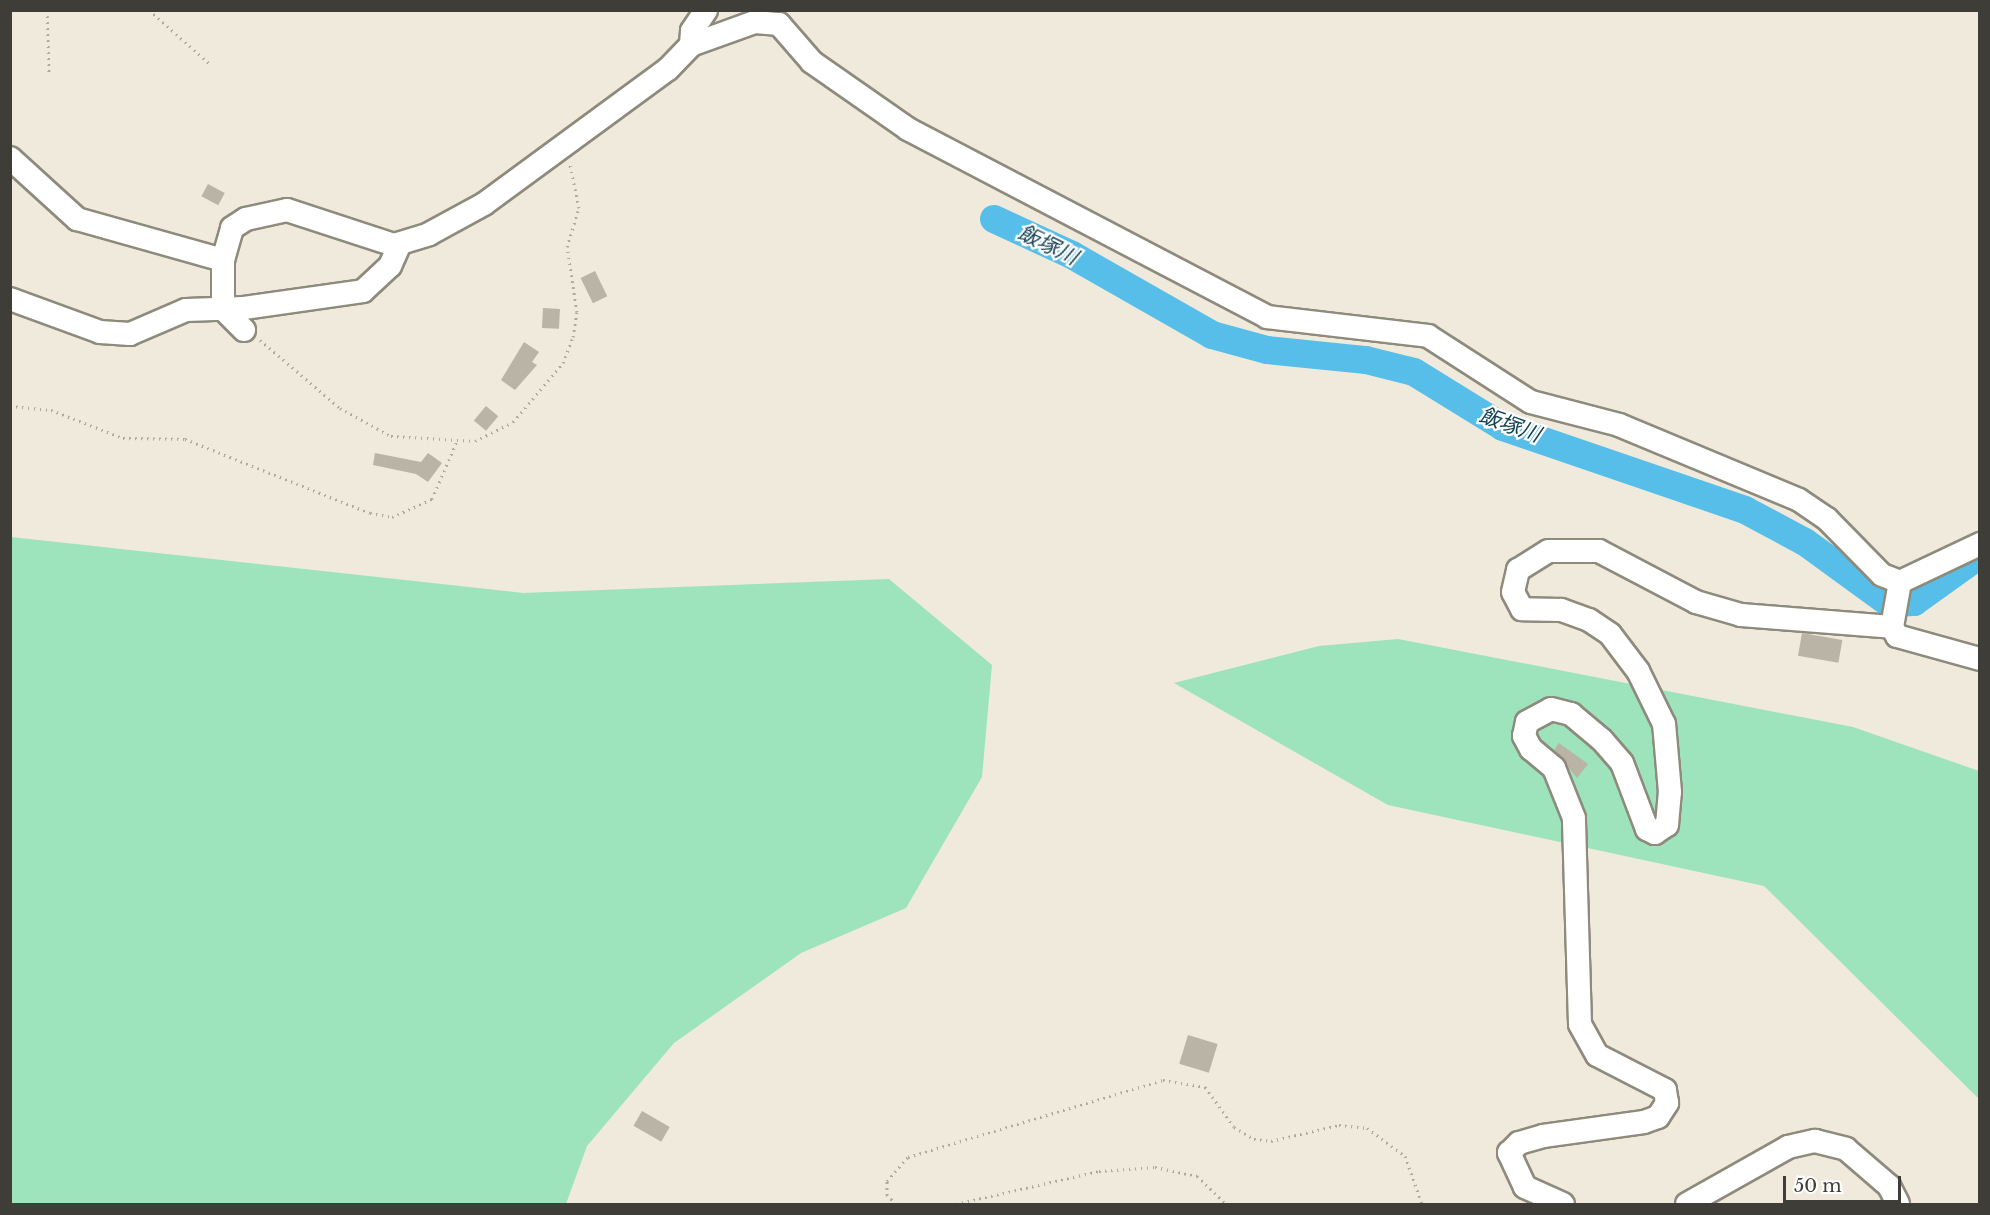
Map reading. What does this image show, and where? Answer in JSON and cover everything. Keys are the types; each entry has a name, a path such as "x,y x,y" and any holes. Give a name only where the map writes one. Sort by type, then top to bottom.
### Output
{"street":[{"path":"691,45 692,31 706,10"},
{"path":"244,330 223,309 223,260 232,228 266,211 287,210 342,225 358,237 400,244 484,204 668,69 691,45 754,22 779,24 812,62 908,129 1267,317 1428,336 1531,402 1619,425 1799,500 1827,519 1882,575 1900,582 1980,544"},
{"path":"10,158 77,219 223,260"},
{"path":"10,299 100,332 130,334 186,310 223,309 363,291 390,266 400,244"},
{"path":"1563,1204 1525,1187 1509,1153 1519,1143 1543,1136 1644,1122 1658,1117 1667,1103 1665,1090 1597,1055 1580,1024 1574,818 1554,768 1531,749 1524,736 1527,722 1551,709 1570,714 1602,740 1622,764 1647,829 1655,833 1667,825 1670,792 1664,724 1638,671 1610,634 1589,620 1561,610 1522,609 1513,592 1518,570 1549,550 1599,551 1696,602 1741,615 1892,627"},
{"path":"1900,582 1892,627 1897,636 1980,659"},
{"path":"1687,1204 1788,1147 1815,1141 1846,1149 1889,1186 1898,1204"}],"path":[{"path":"48,10 49,72"},
{"path":"149,10 209,63"},
{"path":"244,330 340,408 391,436 475,441 513,422 535,403 563,363 573,337 577,312 567,247 579,208 564,146"},
{"path":"10,406 51,410 123,438 185,439 392,517 432,499 457,441"},
{"path":"896,1204 887,1195 887,1181 908,1157 1163,1080 1205,1087 1234,1127 1254,1139 1271,1141 1339,1125 1367,1128 1405,1156 1422,1204"},
{"path":"956,1204 1099,1171 1155,1167 1197,1176 1226,1204"}],"green space":[{"path":"11,537 523,593 889,579 992,665 982,777 906,908 801,953 674,1043 587,1146 566,1204 11,1204"},
{"path":"1398,639 1853,727 1979,771 1979,1099 1764,886 1388,805 1174,683 1319,646"}],"building":[{"path":"208,184 225,193 218,205 201,196"},
{"path":"595,271 607,296 593,303 581,278"},
{"path":"543,308 560,309 559,329 542,328"},
{"path":"524,342 539,352 532,362 537,365 515,390 501,380"},
{"path":"486,406 498,416 486,431 474,421"},
{"path":"375,453 421,462 428,453 442,463 428,482 416,474 373,465"},
{"path":"1802,633 1842,640 1838,663 1798,656"},
{"path":"1559,743 1588,764 1577,778 1554,750"},
{"path":"1188,1035 1218,1044 1209,1073 1179,1064"},
{"path":"642,1111 670,1127 661,1142 634,1126"}],"waterway":[{"name":"飯塚川","path":"994,219 1072,255 1212,335 1267,350 1366,360 1414,372 1503,427 1745,510 1805,542 1889,603 1914,602 1980,555"}]}
